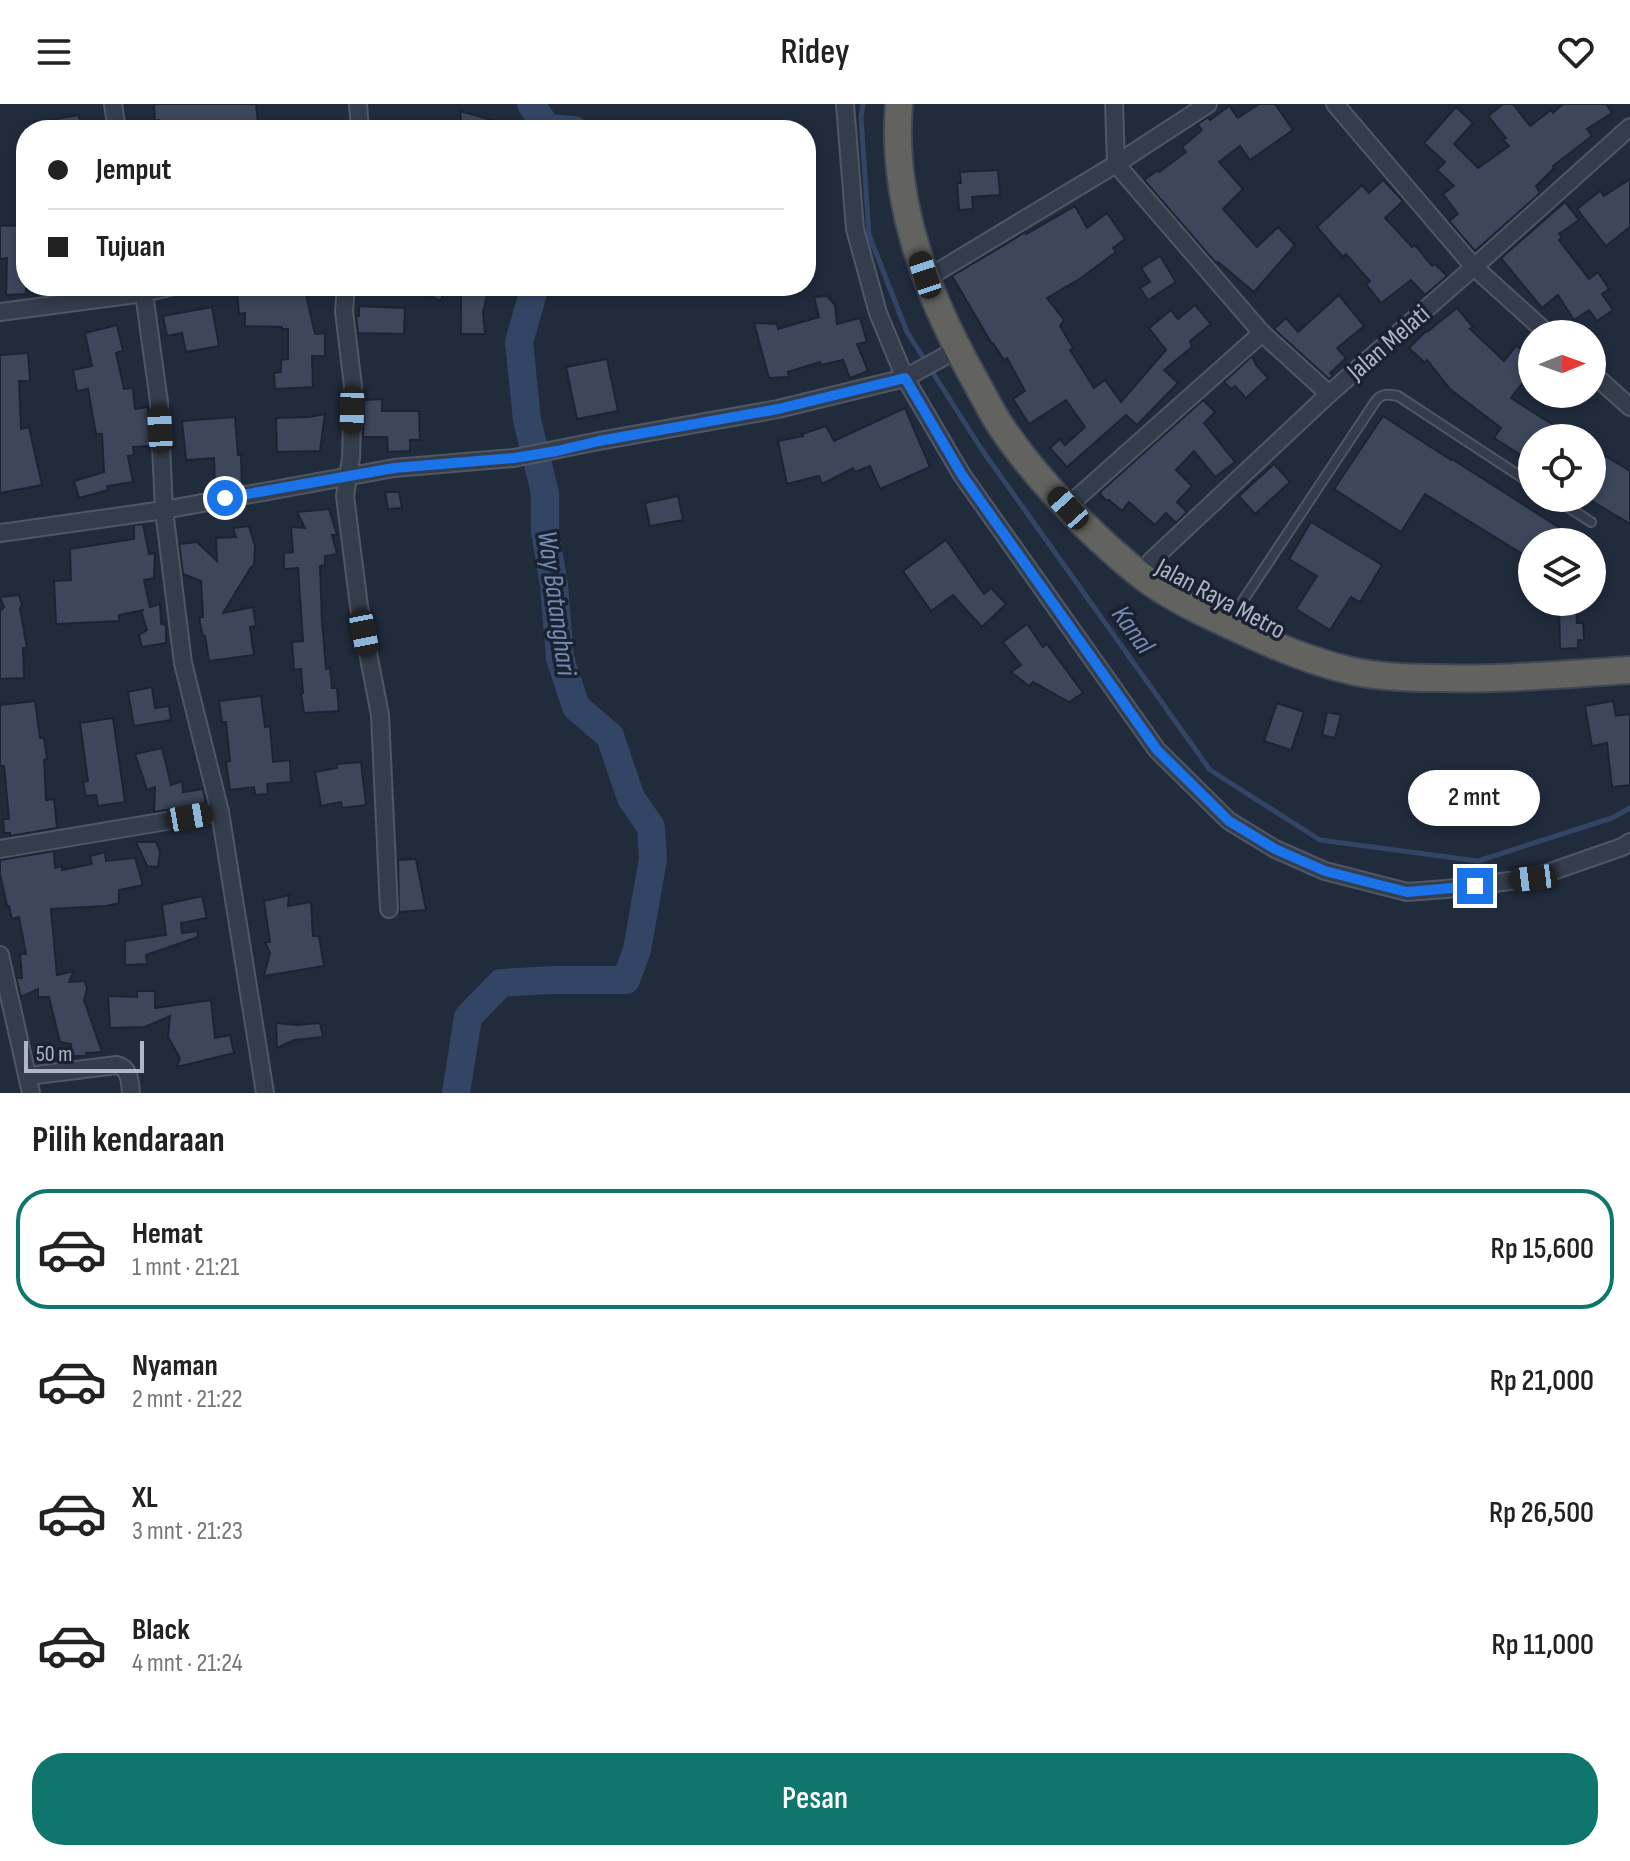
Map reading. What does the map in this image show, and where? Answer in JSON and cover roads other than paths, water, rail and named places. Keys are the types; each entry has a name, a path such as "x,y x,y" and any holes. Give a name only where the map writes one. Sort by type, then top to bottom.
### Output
{"highway":[{"path":"899,104 900,177 910,231 949,354 1040,477 1068,508 1139,574 1181,602 1293,654 1354,672 1409,678 1485,679 1630,670"},
{"name":"Jalan Raya Metro","path":"914,104 916,176 924,226 969,342 1011,415 1050,468 1151,561 1189,586 1296,639 1356,656 1450,661 1630,652"}],"street":[{"path":"845,104 855,229 878,313 962,475 1157,750 1229,821 1275,849 1325,871 1407,892 1533,878 1630,842"},
{"path":"1114,104 1116,164 1262,333 1329,394"},
{"path":"939,271 1116,164 1208,104"},
{"path":"1335,104 1474,267 1533,320"},
{"name":"Jalan Melati","path":"1151,561 1329,394 1630,127"},
{"path":"0,312 104,296"},
{"path":"144,296 159,402 164,510 183,663 220,812 265,1093"},
{"path":"345,296 344,311 353,386 351,458 345,496 359,606 380,715 389,909"},
{"path":"1078,497 1262,333"},
{"path":"0,533 164,510 394,468 514,458 557,451 778,409 911,375 949,354"},
{"path":"1606,386 1630,407"},
{"path":"0,849 220,812"},
{"path":"0,955 29,1085 117,1065 126,1070 131,1093"}],"lane":[{"path":"1236,611 1375,402 1384,394 1398,396 1518,475"},
{"path":"1576,512 1591,522"}],"waterway":[{"name":"Way Batanghari","path":"531,104 542,120"},
{"name":"Kanal","path":"863,104 861,117 869,235 907,332 982,450 1210,770 1320,840 1478,861 1612,818 1630,808"},
{"name":"Way Batanghari","path":"456,1093 468,1017 501,983 626,980 637,950 653,859 651,827 631,798 610,736 576,707 560,658 554,585 545,532 545,493 527,420 519,342 532,296"}]}
